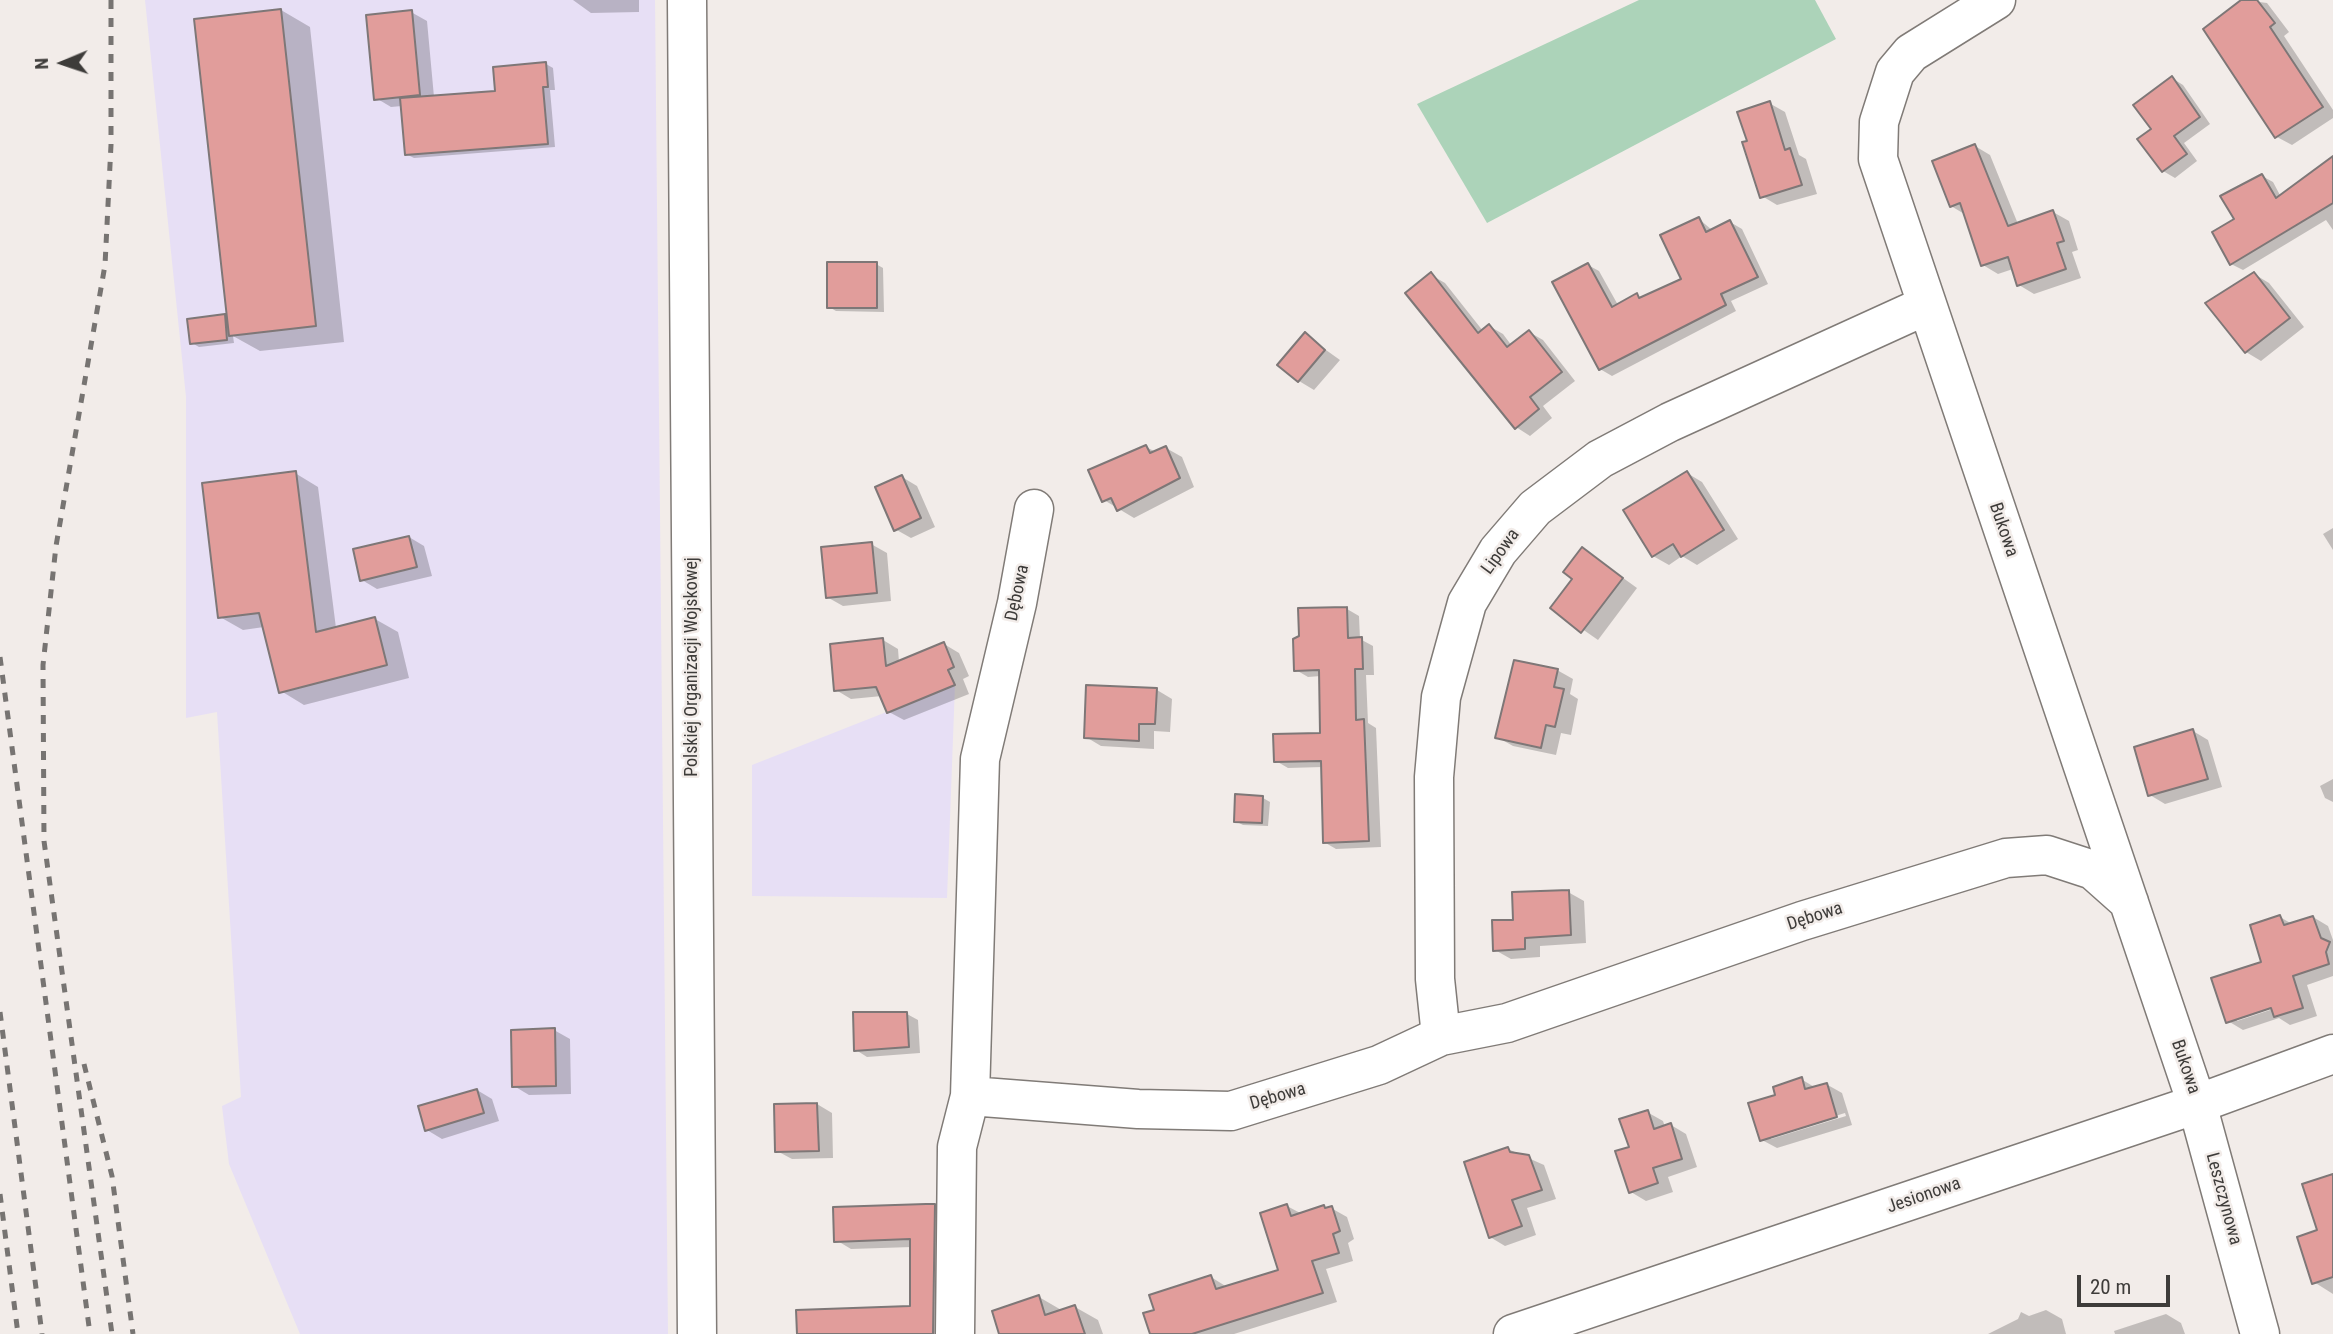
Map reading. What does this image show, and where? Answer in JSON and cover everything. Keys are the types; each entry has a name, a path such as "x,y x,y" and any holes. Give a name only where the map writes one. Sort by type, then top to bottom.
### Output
{"street":[{"name":"Polskiej Organizacji Wojskowej","path":"687,0 697,1334"},
{"name":"Bukowa","path":"1996,0 1911,53 1895,72 1879,122 1878,159 2197,1104"},
{"name":"Lipowa","path":"1441,1036 1435,979 1434,777 1441,697 1467,603 1497,551 1535,508 1600,459 1670,422 1927,305"},
{"name":"Dębowa","path":"1034,509 1019,592 980,759 970,1096 1138,1109 1231,1111 1379,1065 1441,1036 1507,1023 1802,920 2006,858 2047,855 2093,870 2129,902"},
{"name":"Jesionowa","path":"1513,1334 2197,1104 2333,1054"},
{"path":"955,1334 957,1147 970,1096"},
{"name":"Leszczynowa","path":"2197,1104 2260,1334"}],"shaded area":[{"path":"145,0 655,0 668,1334 300,1334 229,1164 222,1106 241,1097 217,712 186,718 186,397"},
{"path":"955,685 947,898 752,896 752,765"}],"green space":[{"path":"1639,0 1815,0 1836,39 1487,223 1417,104"}],"building":[{"path":"2241,0 2257,0 2275,23 2270,27 2323,107 2275,138 2203,29"},
{"path":"281,9 316,326 229,336 194,19"},
{"path":"412,10 420,95 374,100 366,15"},
{"path":"546,62 548,87 543,87 548,144 405,155 400,98 495,91 493,67"},
{"path":"2172,76 2200,117 2174,136 2187,154 2162,172 2137,139 2151,129 2133,105"},
{"path":"1770,101 1785,150 1790,148 1802,185 1760,198 1742,142 1747,141 1737,112"},
{"path":"1975,144 2008,226 2053,210 2064,241 2057,243 2066,269 2017,286 2008,257 1981,266 1960,203 1950,207 1932,161"},
{"path":"2333,156 2333,203 2230,265 2212,232 2234,219 2220,196 2262,174 2276,198"},
{"path":"1699,217 1706,232 1730,220 1758,277 1721,294 1726,305 1599,370 1552,282 1588,263 1612,307 1637,293 1639,298 1681,279 1660,235"},
{"path":"827,262 877,262 877,308 827,308"},
{"path":"1431,272 1478,333 1489,324 1507,347 1529,330 1562,372 1530,397 1539,409 1515,429 1405,293"},
{"path":"2254,272 2290,318 2245,353 2205,303"},
{"path":"225,314 227,340 190,344 187,319"},
{"path":"1305,332 1325,350 1298,382 1277,365"},
{"path":"1146,445 1150,453 1166,446 1180,478 1117,511 1111,498 1102,502 1088,470"},
{"path":"296,471 316,632 375,617 387,665 279,693 259,613 218,618 202,483"},
{"path":"1687,471 1724,530 1681,557 1673,544 1652,557 1623,510"},
{"path":"902,475 921,518 894,531 875,487"},
{"path":"409,536 417,567 360,581 353,549"},
{"path":"872,542 877,593 826,598 821,547"},
{"path":"1582,547 1623,578 1581,633 1550,608 1572,579 1563,572"},
{"path":"1347,607 1348,638 1362,637 1363,669 1355,669 1356,720 1364,719 1369,841 1323,843 1321,761 1274,762 1273,734 1320,733 1319,670 1294,671 1293,639 1299,636 1298,608"},
{"path":"883,638 886,666 944,642 954,667 948,670 955,685 887,713 876,687 834,691 830,644"},
{"path":"1514,660 1558,669 1554,687 1564,689 1555,727 1546,725 1541,748 1495,738"},
{"path":"1086,685 1157,688 1155,724 1139,724 1139,741 1084,738"},
{"path":"2193,729 2208,779 2148,796 2134,747"},
{"path":"1235,794 1263,796 1262,823 1234,822"},
{"path":"1569,890 1571,935 1525,938 1525,949 1493,951 1492,920 1513,920 1512,892"},
{"path":"2280,915 2284,925 2313,916 2321,938 2330,942 2326,952 2329,964 2293,976 2303,1008 2274,1017 2271,1008 2226,1023 2211,978 2261,962 2250,925"},
{"path":"853,1012 907,1012 909,1047 854,1051"},
{"path":"555,1028 556,1086 512,1087 511,1030"},
{"path":"1802,1077 1805,1089 1827,1083 1837,1117 1760,1141 1748,1103 1775,1095 1773,1087"},
{"path":"477,1089 484,1113 425,1131 418,1106"},
{"path":"817,1103 819,1151 775,1152 774,1104"},
{"path":"1648,1110 1654,1129 1671,1123 1682,1159 1653,1168 1658,1183 1629,1193 1615,1151 1629,1147 1619,1119"},
{"path":"1508,1147 1510,1152 1529,1155 1542,1190 1512,1200 1522,1226 1489,1238 1464,1162"},
{"path":"2333,1174 2333,1277 2312,1284 2297,1237 2317,1230 2302,1184"},
{"path":"935,1204 933,1334 797,1334 796,1310 910,1306 910,1239 834,1242 833,1207"},
{"path":"1287,1204 1291,1216 1324,1205 1325,1208 1332,1206 1340,1231 1333,1234 1339,1253 1312,1261 1323,1293 1192,1334 1150,1334 1143,1313 1154,1310 1149,1295 1211,1275 1216,1289 1278,1270 1260,1213"},
{"path":"1039,1295 1045,1315 1075,1305 1085,1334 999,1334 992,1311"}],"railway":[{"path":"111,0 111,145 105,265 56,546 43,665 44,841 112,1334"},
{"path":"0,657 90,1334"},
{"path":"0,1012 42,1334"},
{"path":"84,1064 112,1176 133,1334"},
{"path":"0,1194 18,1334"}]}
